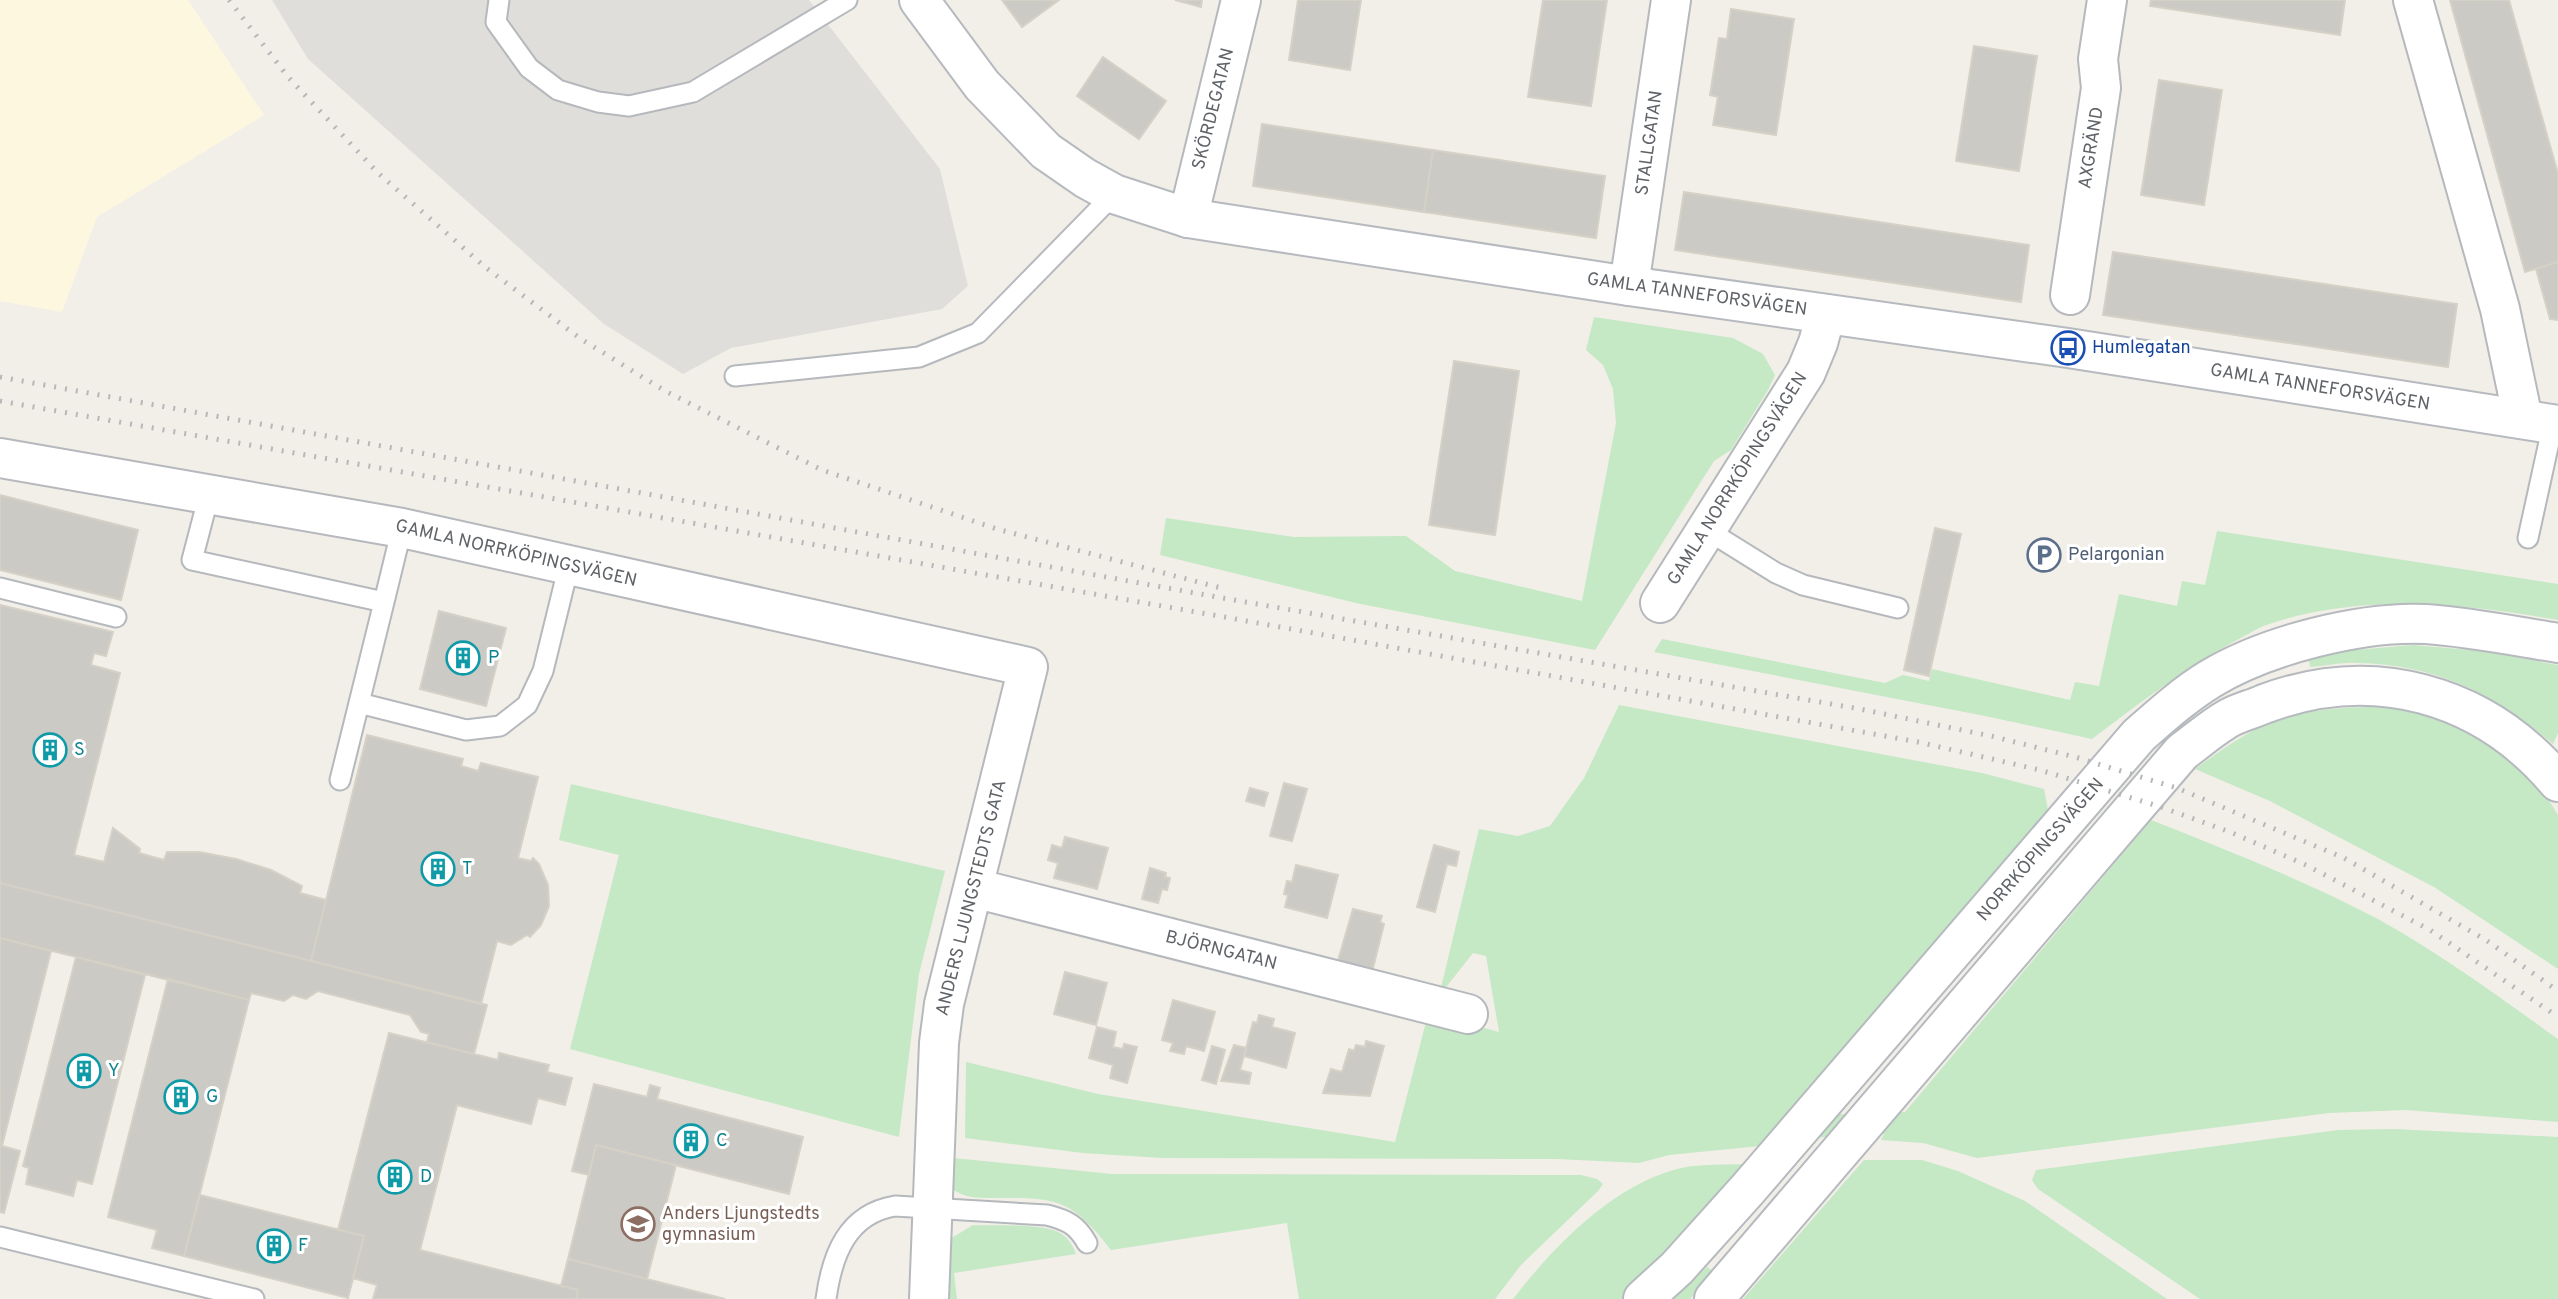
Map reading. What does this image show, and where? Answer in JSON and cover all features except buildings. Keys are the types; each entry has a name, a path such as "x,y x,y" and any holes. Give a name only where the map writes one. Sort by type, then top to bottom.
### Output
{"street":[{"name":"GAMLA TANNEFORSVÄGEN","path":"919,0 982,86 1017,125 1046,151 1114,194 1188,218 1629,286 2055,346 2545,423"},
{"name":"SKÖRDEGATAN","path":"1188,218 1241,0"},
{"name":"STALLGATAN","path":"1629,286 1671,0"},
{"name":"AXGRÄND","path":"2070,295 2101,88 2098,59 2107,0"},
{"path":"2413,0 2500,309 2545,423"},
{"name":"GAMLA NORRKÖPINGSVÄGEN","path":"1660,603 1807,372 1826,314"},
{"name":"GAMLA NORRKÖPINGSVÄGEN","path":"0,458 402,528 1028,667"},
{"name":"NORRKÖPINGSVÄGEN","path":"1643,1299 1677,1268 1748,1189 2139,735 2171,706 2211,678 2266,653 2329,635 2366,628 2422,624 2448,626 2558,643"},
{"name":"ANDERS LJUNGSTEDTS GATA","path":"929,1299 939,1043 944,1004 1028,667"},
{"path":"1714,1299 2182,752 2230,718 2282,698 2326,687 2367,685 2408,690 2478,714 2512,737 2543,764 2558,782"},
{"name":"BJÖRNGATAN","path":"974,888 1468,1014"}],"lane":[{"path":"499,0 496,22 529,68 558,90 598,102 629,106 693,92 847,0"},
{"path":"735,376 919,357 978,333 1114,194"},
{"path":"2528,538 2545,423"},
{"path":"209,495 192,560 384,602"},
{"path":"340,780 402,528"},
{"path":"1707,530 1776,573 1803,586 1898,608"},
{"path":"359,703 466,730 500,726 527,705 543,671 569,565"},
{"path":"0,588 116,617"},
{"path":"826,1299 830,1272 838,1251 864,1216 879,1209 895,1206 1047,1215 1068,1220 1080,1231 1087,1243"},
{"path":"0,1237 254,1299"}],"shaded area":[{"path":"0,0 188,0 264,115 97,217 62,312 0,301"},
{"path":"272,0 809,0 940,169 968,286 942,309 731,348 683,374 604,324 308,59"}],"green space":[{"path":"1594,317 1733,338 1763,354 1775,375 1731,450 1714,461 1595,650 1356,603 1160,555 1166,518 1294,537 1406,536 1455,571 1582,601 1616,423 1613,389 1603,365 1586,350"},
{"path":"2217,531 2558,584 2558,620 2485,609 2411,604 2338,608 2301,615 2262,627 2214,653 2092,739 1654,652 1662,639 1885,683 1903,675 1929,681 1932,669 2070,700 2075,682 2099,686 2119,594 2177,606 2182,581 2205,585"},
{"path":"2413,645 2482,651 2558,665 2558,733 2553,744 2486,696 2439,676 2387,665 2352,663 2310,667 2309,660 2343,651"},
{"path":"1619,705 1982,773 2044,789 2048,810 1786,1116 1905,1112 2151,820 2293,878 2376,918 2446,961 2558,1039 2558,1122 2406,1110 2329,1113 1977,1158 1923,1143 1881,1140 1884,1134 1766,1140 1760,1146 1669,1155 1639,1163 1557,1159 1163,1158 1083,1153 965,1138 966,1062 1098,1094 1395,1142 1426,1022 1433,1014 1499,1032 1486,956 1473,953 1439,996 1479,829 1518,836 1550,826 1584,778"},
{"path":"2399,706 2471,733 2496,747 2531,779 2551,803 2558,815 2558,969 2434,887 2270,801 2195,769 2252,731 2277,720 2330,709"},
{"path":"571,784 945,871 919,974 899,1137 570,1049 619,855 559,840"},
{"path":"2394,1129 2558,1137 2558,1299 2200,1299 2038,1189 2032,1180 2036,1170 2338,1130"},
{"path":"953,1158 1112,1174 1581,1175 1597,1179 1603,1184 1521,1265 1495,1299 1299,1299 1287,1223 1111,1250 1084,1220 1060,1204 1047,1200 965,1196 956,1191 951,1188"},
{"path":"1864,1160 1922,1160 1958,1171 2025,1201 2167,1299 1743,1299"},
{"path":"1745,1164 1621,1299 1513,1299 1568,1237 1589,1218 1635,1186 1660,1174 1686,1167"},
{"path":"973,1225 1031,1226 1053,1230 1066,1237 1076,1254 954,1273 957,1299 946,1299 950,1239"},
{"path":"1707,1267 1715,1272 1690,1299 1674,1299"}],"railway":[{"path":"229,0 288,77 378,173 485,267 581,339 665,391 822,470 997,529 1221,588"},
{"path":"0,377 1217,597 1860,709 1991,736 2075,757 2177,788 2344,858 2486,940 2558,991"},
{"path":"0,401 1918,742 2040,770 2161,807 2230,832 2306,865 2430,930 2558,1017"}],"place":[{"name":"Humlegatan","path":"2068,348"},
{"name":"Pelargonian","path":"2044,555"},
{"name":"P","path":"463,658"},
{"name":"S","path":"50,750"},
{"name":"T","path":"438,869"},
{"name":"Y","path":"84,1071"},
{"name":"G","path":"181,1097"},
{"name":"C","path":"691,1141"},
{"name":"D","path":"395,1177"},
{"name":"Anders Ljungstedts gymnasium","path":"638,1224"},
{"name":"F","path":"274,1246"}]}
